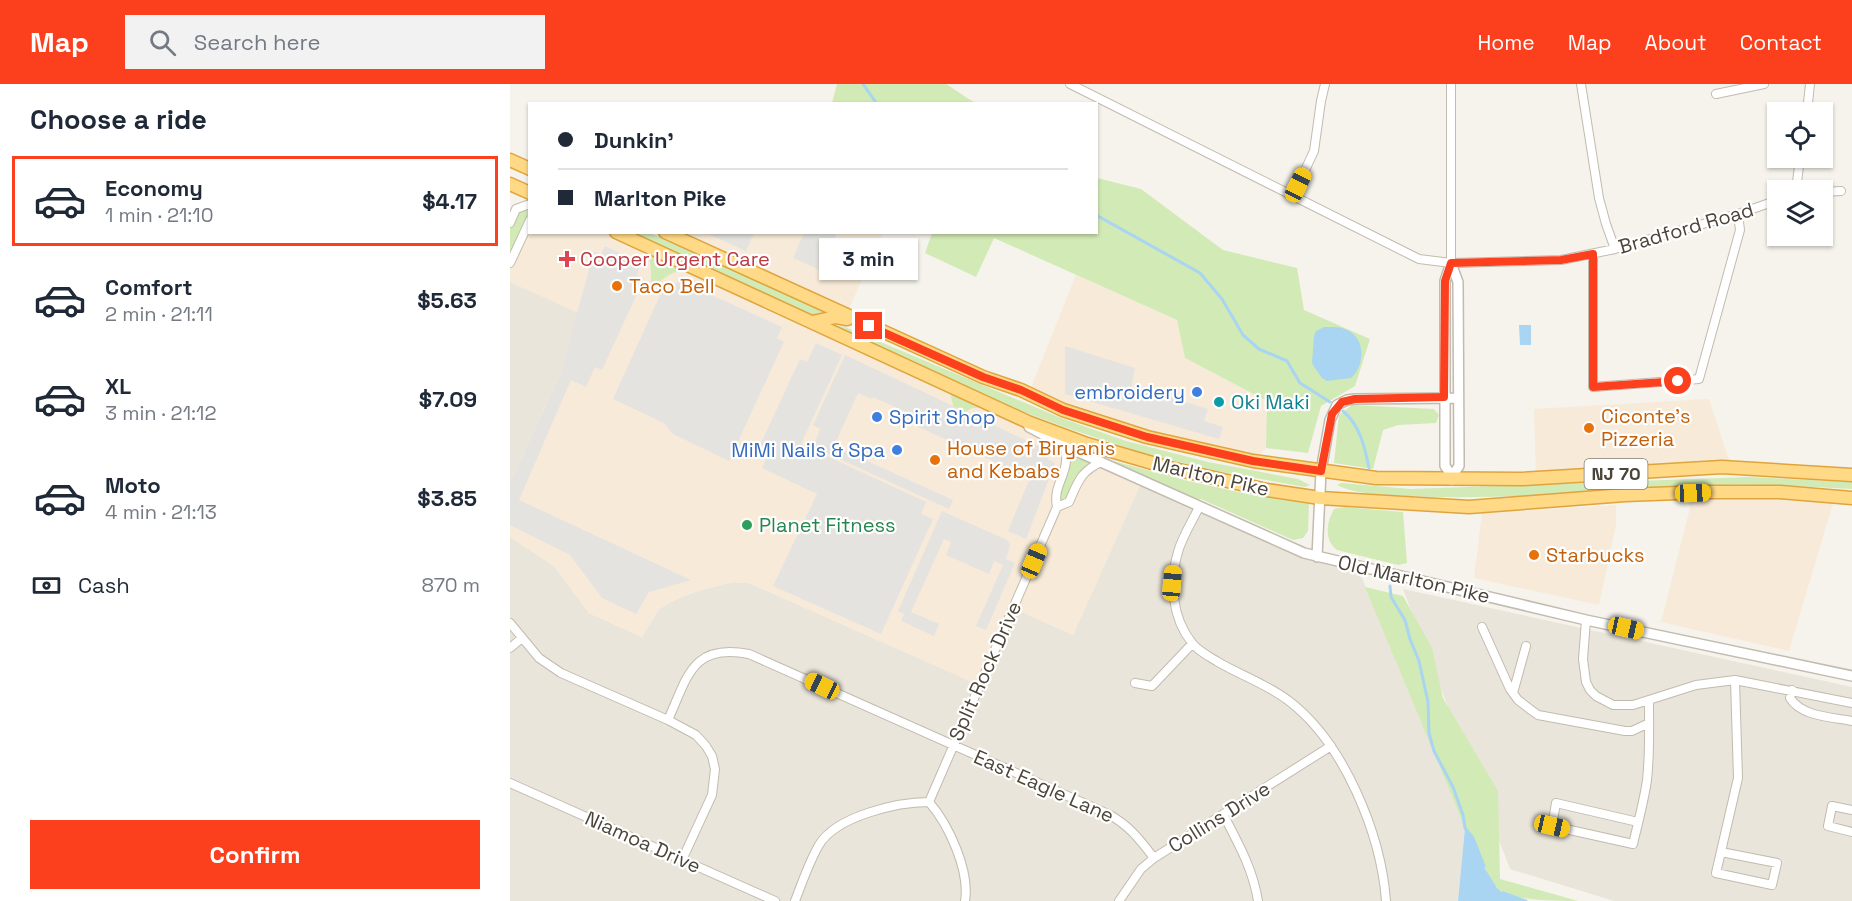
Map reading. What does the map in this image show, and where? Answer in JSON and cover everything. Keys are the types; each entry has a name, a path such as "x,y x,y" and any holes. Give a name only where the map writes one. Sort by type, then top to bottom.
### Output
{"highway":[{"path":"510,160 528,168"},
{"path":"510,184 528,201"},
{"name":"Marlton Pike","path":"620,234 1002,411 1087,444 1166,467 1267,490 1320,498 1469,507 1625,495 1705,492 1780,492 1852,498"},
{"name":"Marlton Pike","path":"669,234 983,377 1021,390 1063,410 1147,437 1253,461 1376,478 1546,478 1722,467 1852,475"},
{"path":"812,322 836,317 860,322"}],"street":[{"name":"Bradford Road","path":"1070,84 1419,260 1451,263 1561,260 1615,249 1767,204"},
{"path":"1293,196 1314,151 1320,100 1325,84"},
{"path":"1451,84 1451,263 1445,281 1444,397 1445,466 1452,478 1459,466 1458,282 1451,263"},
{"path":"1581,84 1599,198 1615,249"},
{"path":"1716,94 1764,84"},
{"path":"1808,102 1810,84"},
{"path":"1833,191 1841,191"},
{"path":"510,223 516,209 528,203"},
{"path":"1593,254 1593,387 1699,379 1740,230 1738,214"},
{"path":"510,263 528,224"},
{"path":"1317,557 1321,471 1332,414 1342,402 1355,399 1458,398"},
{"name":"Old Marlton Pike","path":"1002,411 1065,446 1286,547 1317,557 1586,620 1852,676"},
{"name":"Split Rock Drive","path":"929,802 1057,507 1055,495 1068,459 1065,446"},
{"name":"Split Rock Drive","path":"1057,507 1069,502 1081,475 1088,468 1101,462"},
{"path":"1199,507 1178,550 1172,583 1177,613 1192,644 1221,663 1261,682 1290,702 1312,722 1331,746 1345,769 1371,828 1382,865 1386,901"},
{"path":"1586,620 1584,667 1586,682 1596,696 1613,705 1623,706 1649,700 1707,682 1735,680 1852,703"},
{"path":"510,623 538,658 561,673 668,720 696,735 711,756 715,769 712,795 682,860"},
{"path":"1482,627 1513,693 1538,715 1625,731 1632,731 1649,723"},
{"path":"510,648 522,638"},
{"path":"1135,683 1152,686 1192,644"},
{"path":"1513,693 1526,646"},
{"name":"East Eagle Lane","path":"668,720 691,669 708,656 731,650 749,654 1121,820 1133,831 1154,858"},
{"path":"1721,852 1777,863 1772,885 1716,873 1738,778 1735,680"},
{"path":"1792,690 1790,698 1803,711 1852,721"},
{"path":"1638,822 1556,804 1552,826 1632,844 1638,822 1647,782 1649,700"},
{"name":"Collins Drive","path":"1119,901 1141,869 1154,858 1331,746"},
{"name":"Niamoa Drive","path":"510,783 775,901"},
{"path":"795,901 818,846 826,836 836,828 869,813 909,802 929,802 940,816 963,871 967,890 965,901"},
{"path":"1852,810 1832,806 1828,826 1852,832"},
{"path":"1223,814 1246,858 1255,882 1257,901"}],"shaded area":[{"path":"528,222 528,234 618,234 1065,446 1081,475 1101,462 1142,481 1073,635 1013,608 979,685 749,583 733,582 677,599 659,609 642,637 589,613 554,566 510,537 510,483 560,374 578,313 510,282 510,263"},
{"path":"667,234 883,234 846,315"},
{"path":"708,234 754,234 746,251"},
{"path":"804,234 837,234 820,270 793,258"},
{"path":"605,246 641,263 637,275 644,279 602,370 595,367 586,387 571,380 519,500 691,580 649,592 636,614 602,598 570,555 510,525 510,483 560,374 594,252 601,254"},
{"path":"1076,275 1177,320 1185,358 1267,401 1266,448 1253,461 1147,437 1028,395"},
{"path":"678,280 782,327 777,338 784,342 729,461 673,434 664,423 613,399 661,293 673,291"},
{"path":"510,282 578,312 560,374 510,483"},
{"path":"816,343 842,355 801,444 926,502 921,514 933,519 881,634 773,586 817,494 762,468 766,459 756,454 800,359 807,362"},
{"path":"1065,346 1135,368 1129,399 1139,402 1143,389 1208,409 1204,421 1223,427 1219,439 1065,394"},
{"path":"845,355 1051,452 1048,459 1055,463 1026,539 1008,531 1030,478 912,424 913,415 873,397 872,399 858,393 834,446 953,500 949,509 813,447 820,429 813,425"},
{"path":"1709,399 1728,457 1736,468 1536,478 1534,409"},
{"path":"1142,481 1286,547 1357,566 1465,828 1458,901 510,901 510,537 554,566 589,613 642,637 659,609 677,599 733,582 749,583 979,685 1013,608 1073,635"},
{"path":"1687,496 1834,500 1789,651 1661,622 1690,508"},
{"path":"1616,505 1616,525 1599,605 1474,578 1482,513"},
{"path":"942,511 1007,540 1010,545 1006,559 1015,563 986,630 976,626 1003,565 994,561 989,574 946,555 951,542 944,539 911,612 939,624 934,636 901,621 904,614 898,611"},
{"path":"1403,589 1852,687 1852,901 1614,901 1510,869"}],"green space":[{"path":"837,84 946,84 973,102 832,102"},
{"path":"1098,178 1141,189 1223,250 1297,268 1304,310 1370,339 1355,386 1321,406 1308,453 1266,448 1267,401 1185,358 1177,320 994,238 976,277 925,253 932,234 1098,234"},
{"path":"527,205 528,222 510,263 510,223 516,209"},
{"path":"631,234 652,234 681,245 820,308 830,316 814,318"},
{"path":"645,246 693,268 669,275 650,292 651,269"},
{"path":"832,325 845,327 1061,418 1126,441 1208,462 1298,479 1310,485 1305,487 1217,471 1142,453 1070,429 992,400"},
{"path":"950,392 994,407 972,408 953,420"},
{"path":"1352,405 1434,409 1439,415 1436,423 1398,425 1383,430 1373,469 1334,463 1339,415"},
{"path":"1065,446 1101,462 1088,468 1069,502 1057,507"},
{"path":"1106,459 1188,481 1252,495 1309,504 1308,531 1303,538 1293,540 1201,499 1191,500"},
{"path":"1749,477 1852,482 1852,489 1708,485 1514,496 1444,497 1373,494 1337,485 1341,483 1410,489"},
{"path":"1344,507 1403,512 1407,563 1398,565 1337,550 1328,536 1328,525 1334,509"},
{"path":"1365,587 1403,596 1432,648 1443,698 1498,791 1500,879 1578,901 1537,900 1506,894 1499,890 1493,882 1465,828"}],"water":[{"path":"1519,325 1531,325 1531,345 1520,345"},
{"path":"1324,327 1344,329 1358,339 1361,360 1356,373 1351,378 1327,381 1322,378 1312,363 1314,336 1316,331"},
{"path":"1465,828 1473,838 1484,867 1497,888 1503,893 1526,901 1458,901"}],"waterway":[{"path":"863,84 876,102"},
{"path":"1098,216 1200,273 1222,299 1243,335 1259,349 1287,361 1300,383 1330,402"},
{"path":"1343,411 1358,430 1369,468"},
{"path":"1390,586 1391,597 1405,620 1419,661 1428,702 1429,733 1434,751 1453,787 1465,828 1473,838 1484,866"},
{"path":"1503,893 1526,901"}],"place":[{"name":"Cooper Urgent Care","path":"567,259"},
{"name":"Taco Bell","path":"617,286"},
{"name":"embroidery","path":"1197,392"},
{"name":"Oki Maki","path":"1219,402"},
{"name":"Spirit Shop","path":"877,417"},
{"name":"Ciconte's Pizzeria","path":"1589,428"},
{"name":"MiMi Nails & Spa","path":"897,450"},
{"name":"House of Biryanis and Kebabs","path":"935,460"},
{"name":"Planet Fitness","path":"747,525"},
{"name":"Starbucks","path":"1534,555"}],"route":[{"path":"869,326 1063,410 1147,437 1253,461 1321,471 1330,420 1337,405 1355,399 1444,397 1445,281 1451,263 1561,260 1593,254 1593,387 1678,381"}]}
